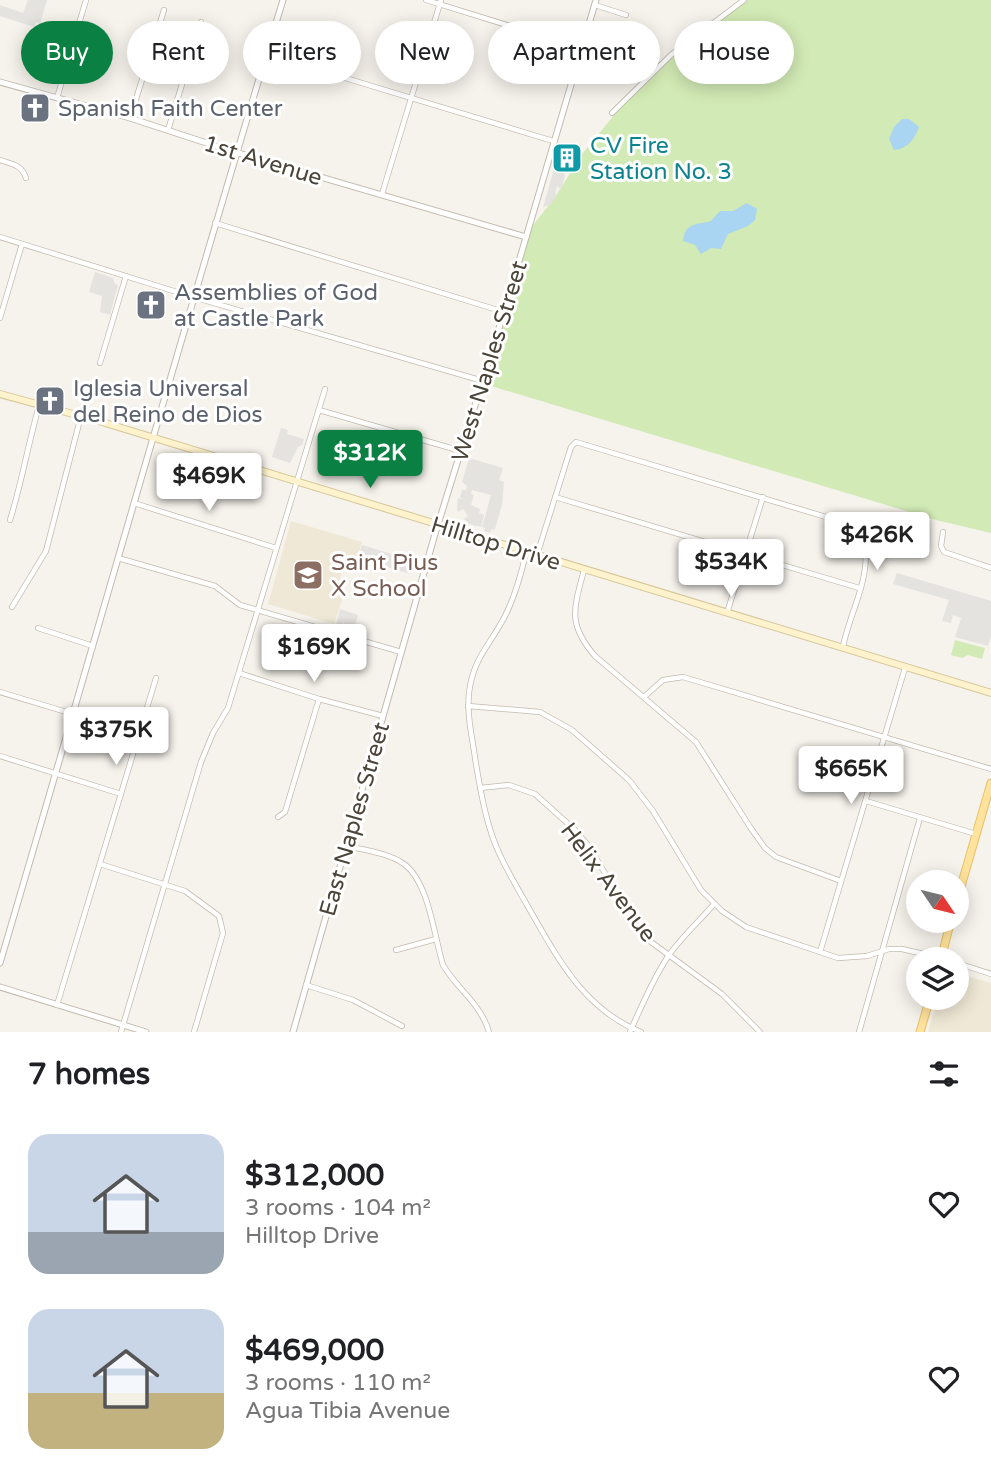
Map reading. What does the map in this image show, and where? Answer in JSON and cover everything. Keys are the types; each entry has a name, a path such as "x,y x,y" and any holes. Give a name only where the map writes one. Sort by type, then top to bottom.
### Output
{"main road":[{"name":"Hilltop Drive","path":"0,394 81,416 991,693"},
{"path":"966,870 991,783"},
{"path":"920,1032 926,1010"}],"street":[{"path":"57,98 86,0"},
{"path":"276,21 283,0"},
{"path":"426,0 499,21"},
{"path":"612,113 671,54 744,0"},
{"path":"382,194 440,2"},
{"path":"595,3 626,15"},
{"name":"West Naples Street","path":"590,21 595,3"},
{"path":"130,118 164,10"},
{"name":"1st Avenue","path":"0,82 130,118 526,237"},
{"path":"361,83 554,141"},
{"path":"168,131 182,84"},
{"path":"0,963 257,84"},
{"name":"West Naples Street","path":"439,526 571,84"},
{"path":"0,160 18,165 26,178"},
{"path":"215,223 504,312"},
{"path":"0,237 193,297 483,381"},
{"path":"0,318 22,244"},
{"path":"100,363 126,276"},
{"path":"121,1032 206,750 228,708 325,389"},
{"path":"10,520 23,480 39,406"},
{"path":"319,410 462,451"},
{"path":"12,607 46,551 81,416"},
{"path":"537,555 571,447 576,442 763,497 840,521 858,532 866,549 867,560 843,647"},
{"path":"555,497 859,588"},
{"path":"727,612 763,497"},
{"path":"134,503 276,548"},
{"name":"East Naples Street","path":"293,1032 439,526"},
{"path":"943,532 941,546 944,552 991,568"},
{"path":"526,552 512,601 475,667 468,706 480,788 490,830 501,859 556,955 577,986 599,1007 631,1030 641,1032"},
{"path":"118,558 215,586 235,603 401,652"},
{"path":"584,570 574,617 581,640 595,656 696,742 765,848 776,857 841,881"},
{"path":"38,628 94,646"},
{"path":"820,952 905,668"},
{"path":"239,673 383,716"},
{"path":"644,697 663,680 682,677 991,769"},
{"path":"57,1006 156,678"},
{"path":"0,692 73,714"},
{"path":"278,817 285,812 319,699"},
{"path":"468,706 540,712 564,724 618,770 646,801 698,885 714,904 746,927 838,958 906,950"},
{"path":"0,756 121,794"},
{"name":"Helix Avenue","path":"480,788 509,785 535,794 588,845 644,935 722,994 760,1032"},
{"path":"866,801 976,834"},
{"path":"859,1032 920,818"},
{"path":"347,846 395,859 418,880 443,965 451,978 474,1001 489,1032"},
{"path":"100,864 185,891 214,911 222,922 221,940 194,1032"},
{"path":"631,1030 643,1001 669,955 714,904"},
{"path":"397,950 436,939"},
{"path":"969,967 991,974"},
{"path":"306,985 353,1000 402,1026"},
{"path":"0,988 146,1032"}],"shaded area":[{"path":"28,0 47,0 41,21 21,23 0,16 0,5 23,13"},
{"path":"559,166 565,175 561,190 557,186 557,195 550,205 543,207 554,169"},
{"path":"95,272 113,278 118,285 110,315 100,312 102,296 89,292"},
{"path":"281,428 288,430 287,434 304,439 290,463 272,457"},
{"path":"469,458 503,468 499,480 504,482 502,505 495,529 490,533 482,527 491,495 472,490 471,494 474,495 471,505 480,509 479,513 484,515 481,527 469,524 464,519 468,516 463,509 458,512 457,509 458,498 463,500 460,497 462,490 466,490 467,486 462,482"},
{"name":"Saint Pius X School","path":"291,521 362,542 357,559 346,556 337,590 342,600 334,624 268,604"},
{"path":"362,545 415,561 411,574 358,559"},
{"path":"897,573 991,601 991,636 988,646 955,637 961,618 953,615 951,623 942,621 949,600 893,584"},
{"path":"340,609 358,615 354,628 344,625 343,621 341,627 336,625"},
{"path":"969,977 991,983 991,1032 928,1032 934,1010 969,1010"}],"green space":[{"path":"744,0 991,0 991,533 936,520 491,386 490,351 524,237 555,197 583,153 624,103 643,84 660,84 662,64 674,55 674,84 794,84 794,21 717,21"},
{"path":"955,640 985,648 982,659 968,655 962,658 951,655"}],"water":[{"path":"902,119 909,119 919,127 910,143 894,150 889,139 894,127"},
{"path":"747,203 757,209 755,220 748,226 728,234 721,249 711,248 701,254 695,245 683,241 689,227 711,221 720,211 733,211"}],"place":[{"name":"Spanish Faith Center","path":"35,108"},
{"name":"CV Fire Station No. 3","path":"567,158"},
{"name":"Assemblies of God at Castle Park","path":"151,305"},
{"name":"Iglesia Universal del Reino de Dios","path":"50,401"},
{"name":"Saint Pius X School","path":"308,575"}]}
